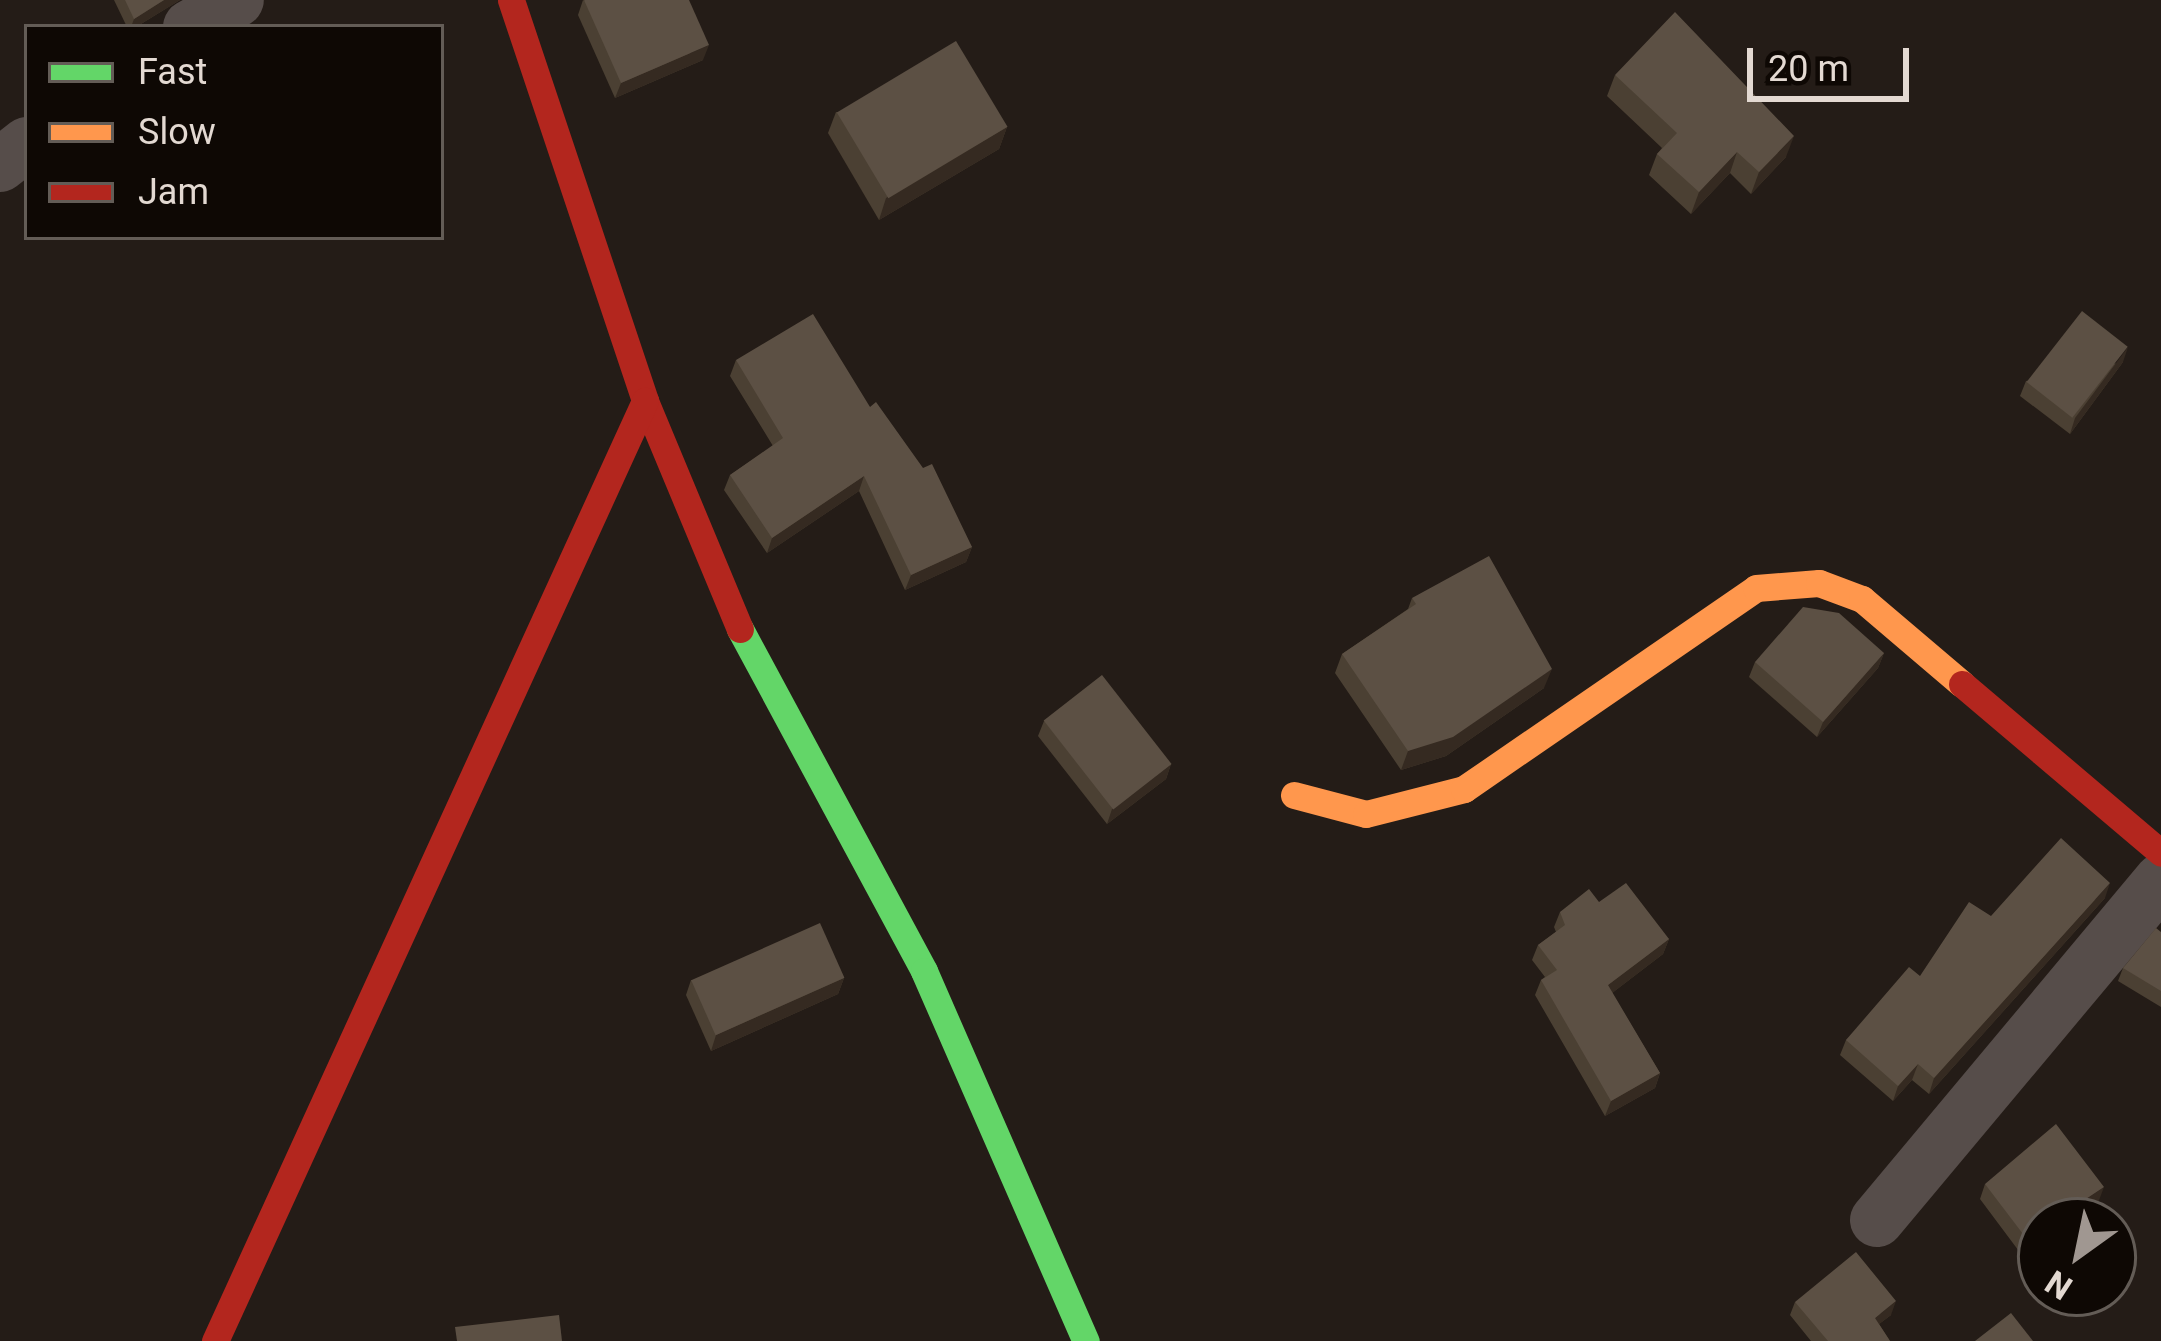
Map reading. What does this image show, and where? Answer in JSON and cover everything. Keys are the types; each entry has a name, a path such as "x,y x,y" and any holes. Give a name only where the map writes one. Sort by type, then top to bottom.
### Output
{"street":[{"path":"195,24 237,0"},
{"path":"511,0 645,401 757,670 924,971 1086,1341"},
{"path":"0,165 24,146"},
{"path":"215,1341 645,401"},
{"path":"1294,795 1366,814 1430,804 1464,789 1756,588 1788,581 1862,599 2161,853"},
{"path":"1877,1220 2161,880"}],"building":[{"path":"125,0 164,0 134,19"},
{"path":"584,0 689,0 709,45 621,83"},
{"path":"1675,12 1794,136 1759,172 1737,152 1699,192 1657,154 1677,133 1615,75"},
{"path":"956,41 1008,127 888,198 837,113"},
{"path":"2082,311 2128,347 2072,418 2027,382"},
{"path":"813,314 870,407 876,402 923,468 932,464 972,547 911,575 864,476 772,538 730,475 783,438 736,360"},
{"path":"1489,556 1552,669 1453,737 1408,751 1342,654 1416,604 1412,598"},
{"path":"1803,607 1839,613 1884,653 1823,722 1755,662"},
{"path":"1102,675 1172,764 1113,810 1044,721"},
{"path":"2061,838 2110,883 1934,1078 1918,1064 1898,1086 1846,1040 1909,967 1920,976 1969,902 1991,916"},
{"path":"1626,883 1669,939 1608,985 1660,1073 1611,1101 1541,980 1557,970 1538,945 1565,925 1560,912 1589,889 1599,902"},
{"path":"820,923 844,978 716,1035 691,980"},
{"path":"2156,928 2161,932 2161,991 2123,968"},
{"path":"2056,1124 2104,1187 2089,1197 2017,1197 2017,1226 1985,1184"},
{"path":"1856,1252 1896,1301 1875,1318 1890,1341 1828,1341 1795,1302"},
{"path":"2011,1313 2033,1341 1975,1341"},
{"path":"559,1315 562,1341 457,1341 455,1327"}],"traffic: fast":[{"path":"740,629 924,971 1086,1341"}],"traffic: slow":[{"path":"1294,795 1366,814 1464,789 1756,588 1819,583 1862,599 1962,684"}],"traffic: jam":[{"path":"511,0 645,401 740,629"},
{"path":"215,1341 645,401"},
{"path":"1962,684 2161,853"}]}
